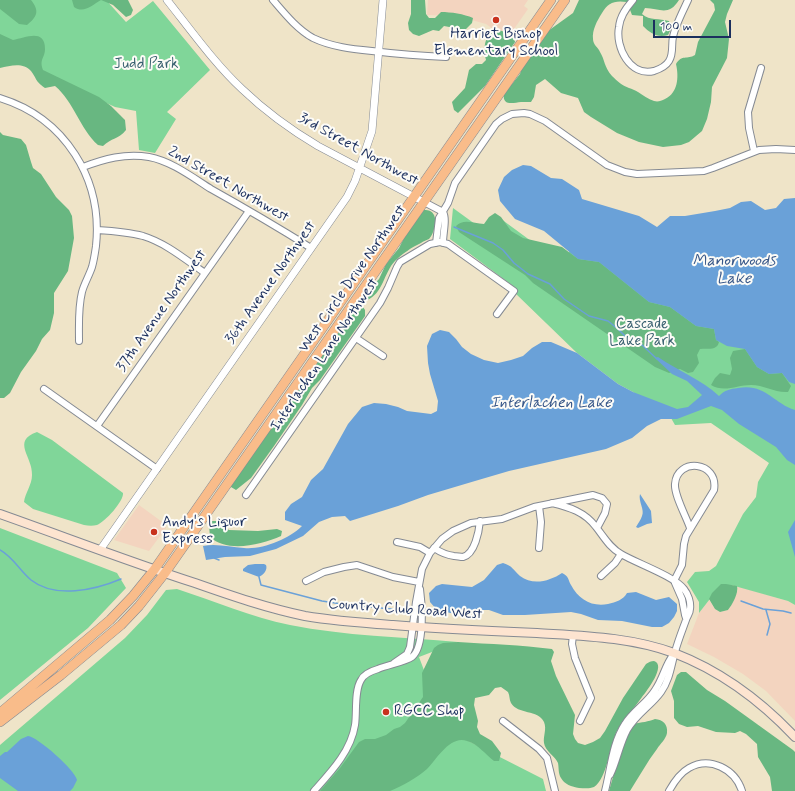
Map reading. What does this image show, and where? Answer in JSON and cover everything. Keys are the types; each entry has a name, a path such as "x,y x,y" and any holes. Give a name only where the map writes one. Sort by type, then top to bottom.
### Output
{"main road":[{"name":"West Circle Drive Northwest","path":"0,713 110,620 133,596 154,570 552,0"},
{"name":"West Circle Drive Northwest","path":"0,722 61,675 121,625 139,606 165,573 565,0"},
{"name":"Country Club Road West","path":"0,514 154,570 264,606 291,613 338,621 417,627 573,635 619,639 648,645 674,653 704,667 739,688 770,712 795,737"}],"street":[{"name":"3rd Street Northwest","path":"167,0 228,75 256,102 303,137 443,212"},
{"path":"273,0 293,22 313,38 336,47 446,57"},
{"name":"36th Avenue Northwest","path":"100,550 347,197 360,168 372,131 383,0"},
{"path":"633,0 627,6 620,20 618,28 618,42 628,62 637,70 648,72 658,70 670,60 673,37 688,0"},
{"path":"754,151 749,128 748,112 761,68"},
{"path":"0,98 17,104 40,117 61,136 75,153 83,167 92,191 97,230 92,267 80,302 79,341"},
{"path":"436,243 439,220 448,204 459,176 496,124 512,114 524,113 539,118 604,163 620,171 631,174 704,170 721,166 754,151 772,149 795,150"},
{"name":"2nd Street Northwest","path":"83,167 118,156 149,157 160,160 249,210 311,248"},
{"name":"37th Avenue Northwest","path":"97,426 249,210"},
{"path":"443,212 445,219 443,243 451,246 514,291 498,314"},
{"path":"97,230 145,236 162,245 205,273"},
{"name":"Interlachen Lane Northwest","path":"246,495 356,338 384,295 400,262 426,246 436,243 443,243"},
{"path":"356,338 383,356"},
{"path":"44,389 157,469"},
{"path":"674,581 682,565 684,540 713,493 715,487 714,478 709,471 699,466 690,466 683,470 678,475 675,483 677,494 690,528"},
{"path":"314,791 340,760 352,738 355,726 358,686 361,679 370,672 407,660 414,655 418,648 417,627 421,603 419,582 424,565 432,550 442,539 453,531 467,524 502,519 539,506 588,496 599,496 605,501 607,507 605,514 597,528"},
{"path":"552,503 568,507 588,518 609,545 621,554 674,581 682,599 686,618 674,653 654,692 634,712 620,732 610,764 610,775 605,791"},
{"path":"539,506 541,522 539,548"},
{"path":"397,542 448,555 461,557 466,556 476,538 480,521"},
{"path":"601,576 615,563 621,554"},
{"path":"306,581 324,572 357,565 399,579 419,582"},
{"path":"573,635 572,644 575,658 590,698 580,722"},
{"path":"503,721 539,749 548,758 555,791"},
{"path":"669,791 678,777 688,768 701,764 709,764 717,765 730,772 742,791"}],"shaded area":[{"name":"Harriet Bishop Elementary School","path":"428,0 528,0 524,6 528,9 507,39 486,24 457,16 427,15"},
{"path":"139,505 165,524 166,528 149,551 114,540"},
{"path":"737,586 788,601 795,605 795,721 766,691 743,674 714,657 687,644 699,613 709,600 715,609 720,612 728,610 738,590"}],"green space":[{"name":"Judd Park","path":"0,0 106,0 126,22 153,1 210,70 167,112 176,119 155,153 139,150 136,111 115,107 0,54"},
{"path":"0,0 31,0 36,7 36,14 27,25 19,24 0,9"},
{"path":"72,0 101,0 88,8 81,10 74,7"},
{"path":"101,0 128,0 133,10 131,15 126,17 113,5"},
{"path":"411,0 425,0 426,14 429,18 435,18 441,12 453,13 466,15 473,18 472,23 465,30 444,26 439,31 433,30 419,36 413,34 409,30 408,23 411,14"},
{"path":"579,0 679,0 672,8 668,10 645,8 642,14 651,18 669,21 671,29 668,35 660,36 648,31 643,26 643,16 632,15 627,2 622,1 612,3 604,10 598,19 593,32 594,43 602,55 607,70 612,76 625,86 654,101 657,101 662,100 673,93 677,79 676,64 678,61 680,59 695,55 698,42 715,10 714,4 710,0 733,0 725,22 729,39 727,58 712,87 711,102 707,119 702,131 689,142 681,145 663,147 639,142 617,133 591,117 584,112 578,98 561,93 545,79 536,85 534,97 531,102 506,102 504,94 520,74 522,67 548,31 573,13"},
{"path":"499,30 514,35 515,42 485,86 458,113 454,110 452,102 465,88 469,70 476,64 482,64 486,60 486,41 490,34"},
{"path":"0,34 13,40 28,36 38,36 42,38 45,49 42,61 43,70 99,97 111,106 125,120 126,130 121,135 103,146 98,145 86,131 62,92 55,86 45,88 38,82 31,71 24,66 16,65 0,68"},
{"path":"0,132 3,135 21,139 26,145 33,168 41,174 56,197 69,210 72,216 74,238 68,271 54,293 54,313 50,330 42,339 36,351 21,372 10,393 4,398 0,398"},
{"name":"Cascade Lake Park","path":"453,208 486,232 497,216 561,263 587,227 795,371 795,605 788,601 731,585 720,586 699,613 699,602 687,582 695,572 709,571 716,566 743,514 756,497 758,482 769,463 711,423 675,425 671,418 633,392 618,384 577,353 515,293 517,289 450,239"},
{"path":"424,210 431,212 435,218 431,237 407,251 395,261 377,293 367,300 364,298 366,293 379,279 386,264 399,248 405,236"},
{"path":"495,213 501,217 511,231 523,238 562,247 578,259 599,262 649,302 670,307 696,326 714,329 716,340 719,342 718,345 714,348 700,349 697,355 699,363 693,372 688,373 680,369 669,373 655,367 533,283 525,275 459,232 456,226 462,222 484,224 489,217"},
{"path":"363,307 365,310 365,316 320,380 312,388 302,405 251,478 236,490 231,487 230,483 342,322 347,321 357,308"},
{"path":"745,349 757,367 769,374 782,373 791,386 788,392 756,385 746,385 726,389 711,385 720,373 730,375 732,369 730,358 733,351"},
{"path":"37,432 52,440 123,493 117,506 109,516 100,523 94,526 84,525 33,509 24,502 32,475 30,462 24,445 25,440 29,436"},
{"path":"211,521 217,521 229,530 258,531 277,529 282,531 281,536 264,542 244,546 225,545 210,537 209,525"},
{"path":"0,528 117,573 126,588 88,628 0,700"},
{"path":"721,584 737,586 737,592 735,599 728,610 720,612 715,609 709,599 712,593"},
{"path":"177,589 275,622 311,629 353,634 458,642 419,657 442,718 435,724 543,779 546,791 0,791 0,745 125,638 147,615 166,590"},
{"path":"458,642 552,649 554,652 551,661 556,676 575,715 573,734 578,743 585,745 600,738 623,698 646,664 654,661 657,663 658,668 651,684 617,731 602,777 594,787 576,788 568,785 562,780 559,774 558,763 545,746 544,722 533,713 514,707 510,702 508,692 501,687 495,688 489,695 475,698 474,705 478,721 477,727 480,734 492,741 501,753 499,761 494,761 471,742 461,740 455,741 444,749 419,776 390,791 320,791 340,768 359,742 365,739 375,739 386,735 405,723 423,697 422,673 434,648 443,643"},
{"path":"681,672 686,672 707,690 725,701 795,752 795,791 772,791 770,777 758,757 757,744 746,734 740,731 735,733 716,732 698,726 687,727 679,724 674,718 674,701 671,691 677,675"},
{"path":"655,719 663,721 666,725 667,733 664,739 630,791 609,791 622,748 634,724"}],"water":[{"name":"Manorwoods Lake","path":"523,165 531,166 551,178 562,179 579,190 582,199 639,216 657,227 670,216 685,216 715,211 730,208 741,202 751,201 765,210 776,208 784,199 795,198 795,384 789,382 782,373 769,374 757,367 745,349 727,346 716,340 714,329 696,326 670,307 649,302 599,262 578,259 544,231 515,219 500,201 498,190 504,177 512,170"},
{"name":"Interlachen Lake","path":"440,330 449,332 462,347 471,354 484,360 498,363 523,356 542,342 551,342 577,353 618,384 633,392 677,409 688,407 702,395 687,381 672,374 655,358 658,357 697,380 719,396 723,392 732,389 747,387 755,388 768,394 787,407 795,410 795,465 787,460 776,447 739,424 722,410 711,406 677,419 661,419 647,426 632,438 606,449 509,471 428,495 350,521 345,516 332,517 319,522 303,536 276,549 250,556 225,557 206,560 203,546 213,545 244,548 259,547 275,543 297,531 302,526 285,520 285,512 291,504 302,497 311,480 323,469 348,424 362,407 374,403 386,404 407,411 431,414 437,411 438,401 430,374 427,346 432,334"},
{"path":"640,494 651,511 652,523 638,528 636,527 643,514"},
{"path":"795,520 795,557 788,532"},
{"path":"503,563 511,567 520,576 530,581 536,582 547,580 562,573 567,577 578,595 591,603 602,605 608,604 621,599 627,593 636,592 656,600 669,597 677,604 677,611 669,623 662,627 652,627 622,621 598,620 571,612 503,615 489,610 482,610 466,614 455,614 437,610 430,602 429,593 436,586 442,584 472,587 484,580 497,565"},
{"path":"248,565 266,565 264,574 259,577 243,571 243,569"},
{"path":"28,736 40,742 63,762 75,775 77,780 70,791 18,791 0,778 0,756 7,752 21,739"}],"waterway":[{"path":"454,227 493,243 503,250 514,263 528,274 550,284 564,299 589,316 608,321 630,341 642,345 657,359"},
{"path":"0,550 9,556 31,580 41,586 52,589 75,591 111,583 121,579"},
{"path":"214,558 219,560"},
{"path":"259,577 261,585 322,601 402,610"},
{"path":"741,601 763,609 791,613"},
{"path":"766,610 770,624 767,635"}],"place":[{"name":"Harriet Bishop Elementary School","path":"496,20"},
{"name":"Andy's Liquor Express","path":"154,532"},
{"name":"RGCC Shop","path":"386,712"}]}
